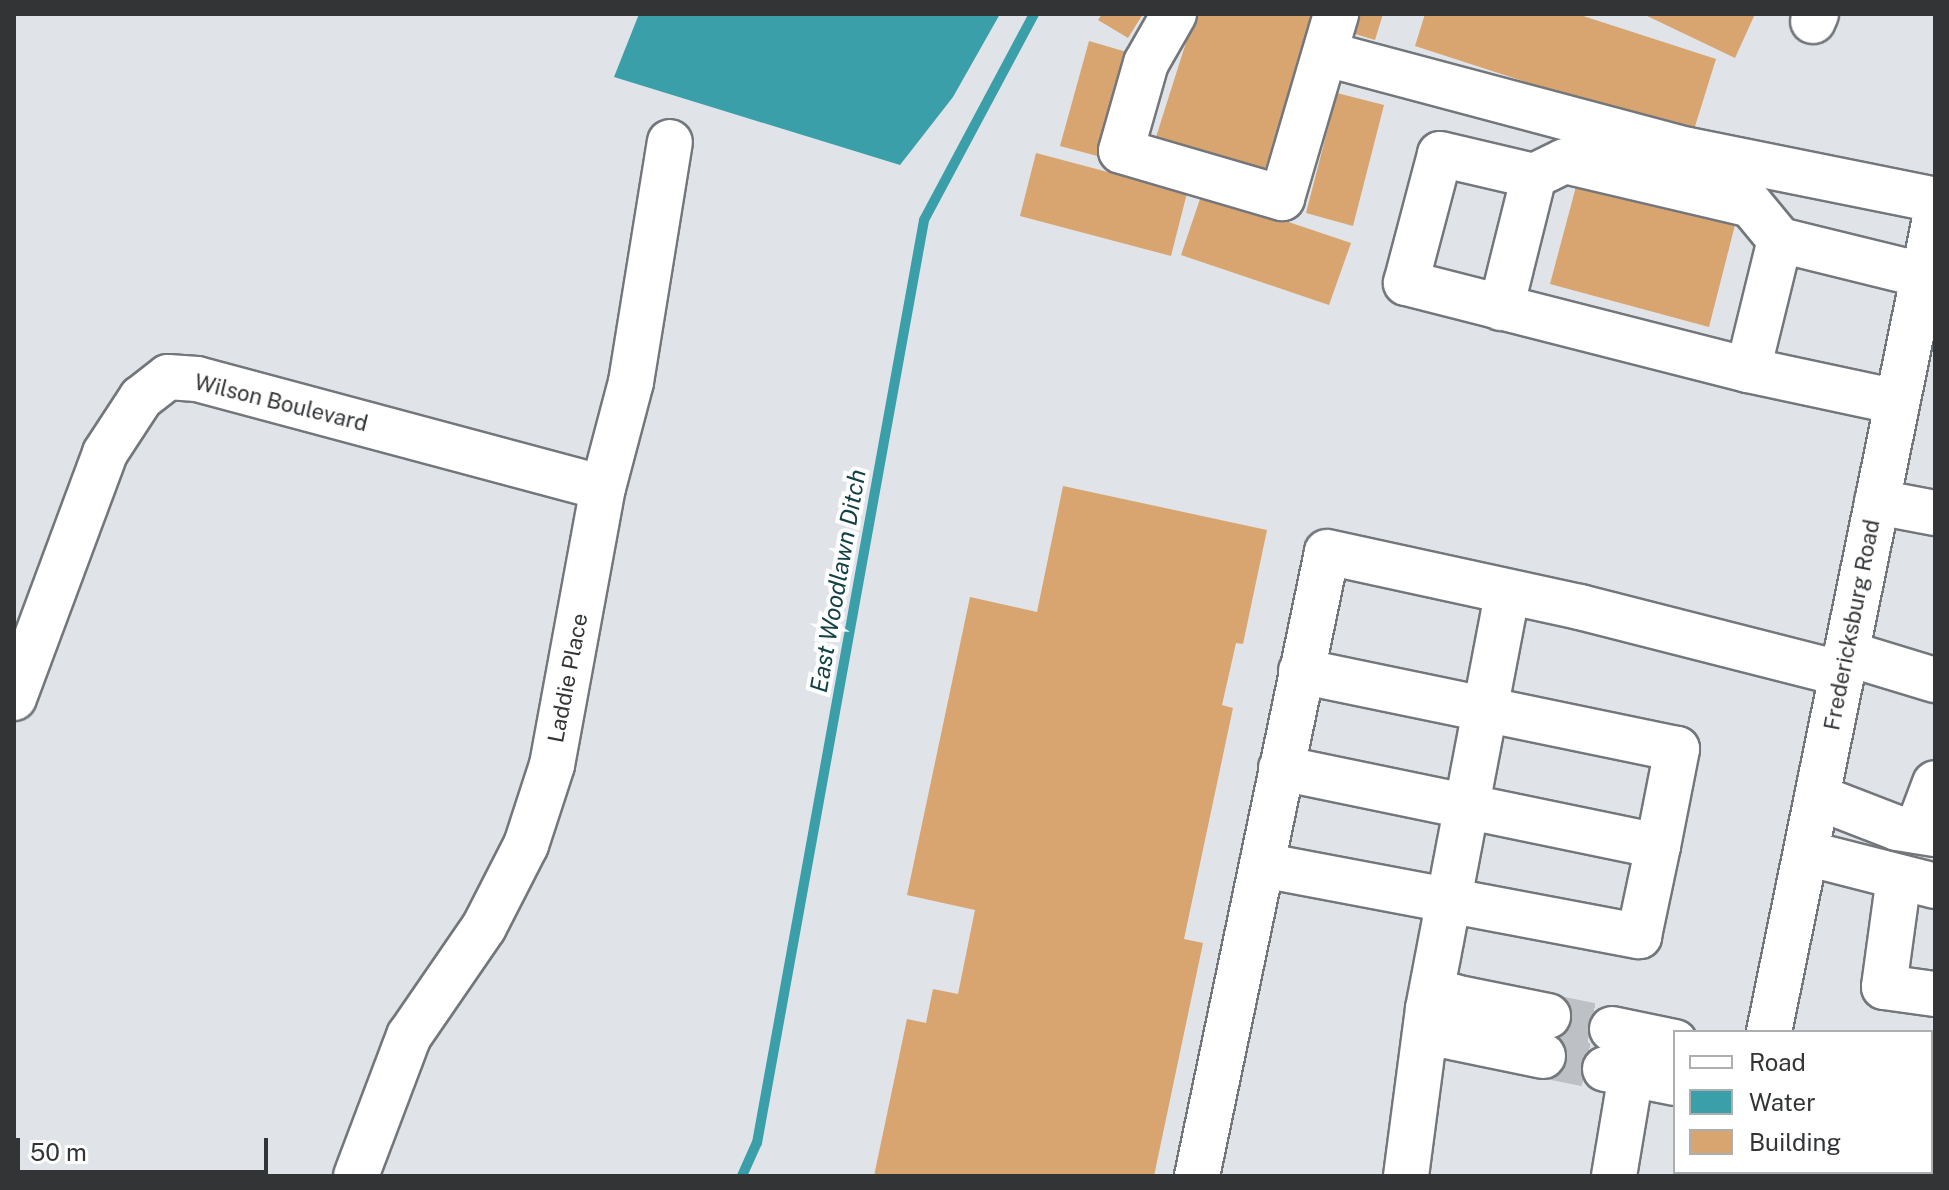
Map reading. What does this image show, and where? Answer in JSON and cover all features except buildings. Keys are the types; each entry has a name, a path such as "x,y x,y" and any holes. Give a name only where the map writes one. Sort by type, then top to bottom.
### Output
{"street":[{"path":"1174,14 1146,63 1121,151 1282,198 1331,34 1688,150 1935,200"},
{"name":"Laddie Place","path":"356,1176 409,1036 484,927 526,845 552,765 603,488 631,382 670,142"},
{"path":"1897,402 1822,390 1406,283 1440,154 1534,176 1565,161 1751,205 1780,240 1923,275"},
{"path":"1501,308 1534,176"},
{"name":"Fredericksburg Road","path":"1769,1030 1935,220"},
{"path":"1748,370 1780,240"},
{"name":"Wilson Boulevard","path":"14,698 105,453 141,398 168,377 197,379 603,488"},
{"path":"1877,502 1935,513"},
{"path":"1197,1176 1327,552 1612,617 1935,680"},
{"path":"1406,1176 1428,1009 1507,593"},
{"path":"1262,865 1639,936 1658,846 1677,749 1301,671"},
{"path":"1281,768 1658,846"},
{"path":"1817,797 1926,832 1935,783"},
{"path":"1806,853 1917,882 1884,987 1935,994"},
{"path":"1428,1009 1454,997 1546,1036"},
{"path":"1615,1057 1673,1042"},
{"path":"1615,1057 1673,1082"},
{"path":"1614,1176 1615,1057"}],"water":[{"path":"639,14 1000,14 953,97 900,165 614,77"}],"waterway":[{"name":"East Woodlawn Ditch","path":"742,1176 757,1143 924,220 1034,14"}],"tunnel":[{"path":"1548,1016 1612,1029"},
{"path":"1543,1056 1603,1068"}]}
